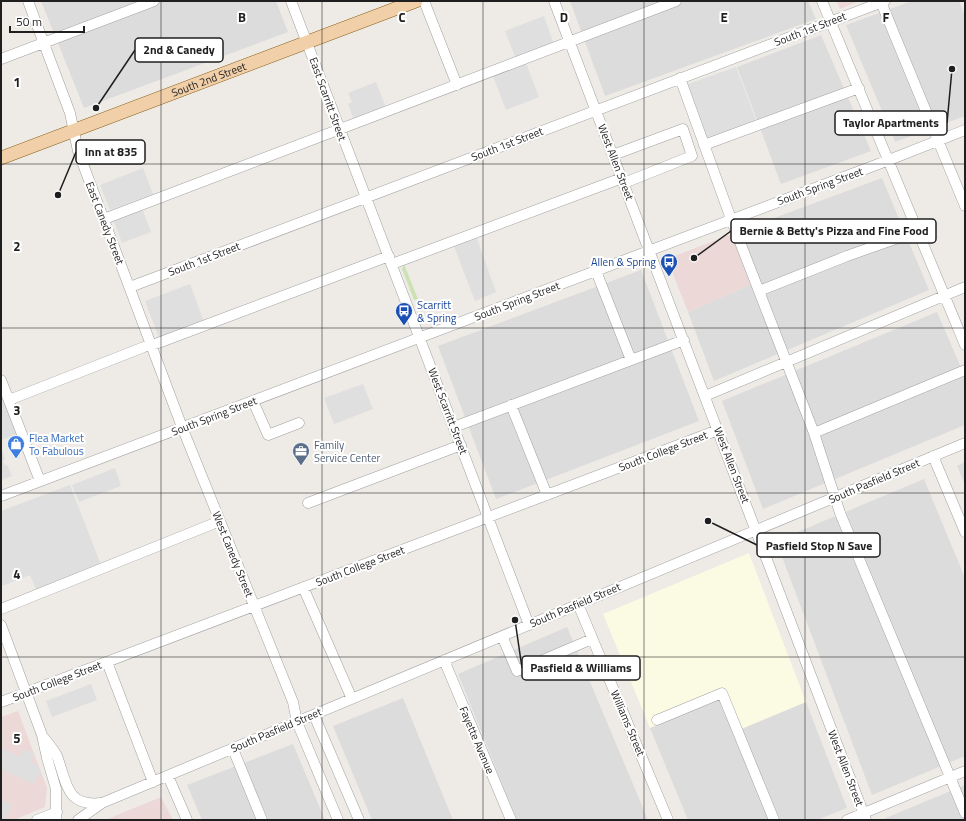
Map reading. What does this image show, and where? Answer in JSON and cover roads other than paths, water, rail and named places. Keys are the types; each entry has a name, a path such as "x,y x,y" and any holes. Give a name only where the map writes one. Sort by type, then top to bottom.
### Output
{"main road":[{"name":"South 2nd Street","path":"1,158 416,1"}],"street":[{"name":"East Canedy Street","path":"28,1 70,113 78,151 130,287"},
{"path":"1,59 154,1"},
{"name":"East Scarritt Street","path":"291,1 366,198"},
{"path":"424,1 457,85"},
{"name":"West Allen Street","path":"554,1 865,816"},
{"path":"104,219 676,1"},
{"path":"822,1 965,345"},
{"path":"883,2 965,206"},
{"name":"South 1st Street","path":"130,287 883,2"},
{"path":"680,78 731,219 814,433 835,497 965,813"},
{"path":"704,145 859,88"},
{"path":"9,400 151,344 158,343 390,260 692,156 683,129 613,155"},
{"name":"South Spring Street","path":"1,496 965,130"},
{"name":"West Scarritt Street","path":"366,198 529,625"},
{"path":"759,291 847,256 918,232"},
{"path":"596,271 631,360"},
{"name":"West Canedy Street","path":"130,287 182,427 293,702 297,722 338,820"},
{"path":"705,396 965,287"},
{"path":"454,427 684,340"},
{"path":"814,433 965,370"},
{"path":"1,380 40,481"},
{"path":"253,401 268,435 299,423"},
{"path":"511,405 547,495"},
{"name":"South College Street","path":"1,702 718,430"},
{"name":"South Pasfield Street","path":"78,820 102,803 965,443"},
{"path":"308,503 461,445"},
{"path":"933,456 965,532"},
{"path":"1,609 220,521"},
{"path":"303,588 352,699"},
{"name":"Williams Street","path":"578,604 668,820"},
{"path":"1,625 42,735 47,758 55,779 57,798 56,816 37,820"},
{"path":"502,636 517,671 592,639"},
{"name":"Fayette Avenue","path":"444,660 511,820"},
{"path":"107,662 153,782"},
{"path":"657,720 722,693 774,820"},
{"path":"314,715 359,820"},
{"path":"42,735 56,754 74,798 83,803 102,803"},
{"path":"232,748 262,820"},
{"path":"847,820 865,816 965,771"},
{"path":"168,776 187,820"}],"place":[{"name":"Taylor Apartments","path":"952,69"},
{"name":"2nd & Canedy","path":"96,108"},
{"name":"Inn at 835","path":"58,195"},
{"name":"Bernie & Betty's Pizza and Fine Food","path":"694,258"},
{"name":"Allen & Spring","path":"669,277"},
{"name":"Scarritt & Spring","path":"404,326"},
{"name":"Flea Market To Fabulous","path":"16,459"},
{"name":"Family Service Center","path":"301,466"},
{"name":"Pasfield Stop N Save","path":"708,521"},
{"name":"Pasfield & Williams","path":"515,620"}]}
